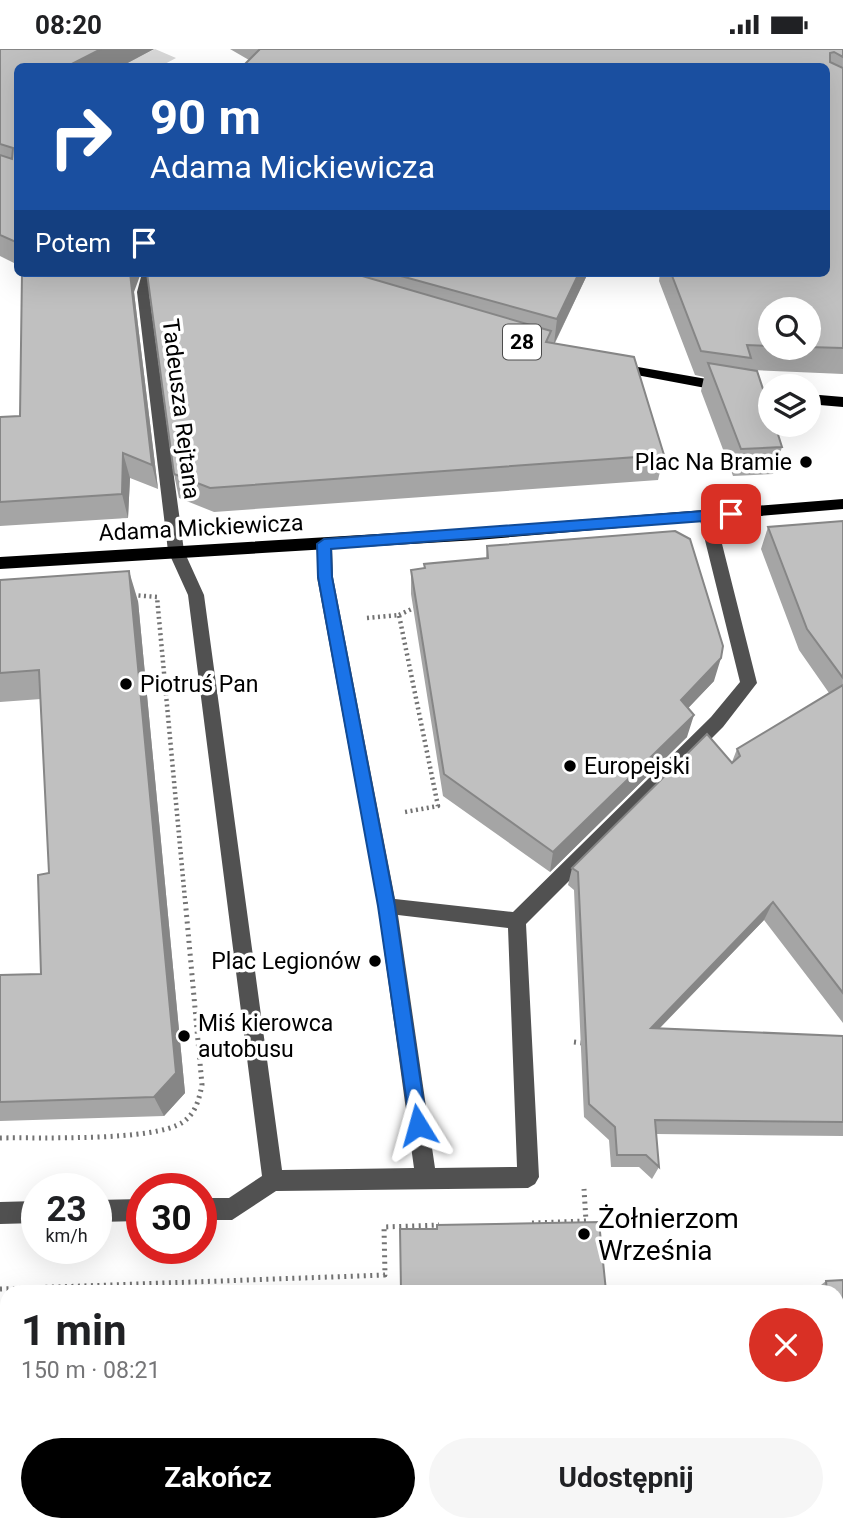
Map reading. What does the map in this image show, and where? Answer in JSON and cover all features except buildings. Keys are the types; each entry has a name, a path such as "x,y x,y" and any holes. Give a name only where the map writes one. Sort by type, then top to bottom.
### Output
{"main road":[{"path":"595,361 644,374 758,393"},
{"path":"821,400 843,402"},
{"path":"824,506 843,497"},
{"path":"824,506 843,505"},
{"name":"Adama Mickiewicza","path":"0,563 324,544 824,506"}],"street":[{"name":"Tadeusza Rejtana","path":"147,277 143,292 176,551"},
{"path":"217,1209 232,1209 273,1181 528,1177 517,921 717,722 749,683 707,516"},
{"path":"324,544 325,577 387,906 426,1179"},
{"path":"176,551 196,595 273,1181"},
{"path":"387,906 517,921"},
{"path":"0,1213 21,1212"}],"path":[{"path":"0,1138 137,1132 177,1126 197,1110 202,1084 157,597 123,596"},
{"path":"366,618 399,615 419,605 418,597"},
{"path":"399,615 438,806 415,811"},
{"path":"574,1042 583,1043"},
{"path":"524,1223 586,1221 584,1189"},
{"path":"110,1285 385,1275 384,1227 448,1225"}],"shaded area":[{"path":"155,49 176,58 167,63 126,63"}],"place":[{"name":"Plac Na Bramie","path":"806,462"},
{"name":"Piotruś Pan","path":"126,684"},
{"name":"Europejski","path":"570,766"},
{"name":"Plac Legionów","path":"375,961"},
{"name":"Miś kierowca autobusu","path":"184,1036"},
{"name":"Żołnierzom Września","path":"584,1234"}],"route":[{"path":"418,1125 387,906 325,577 324,544 731,514"}]}
